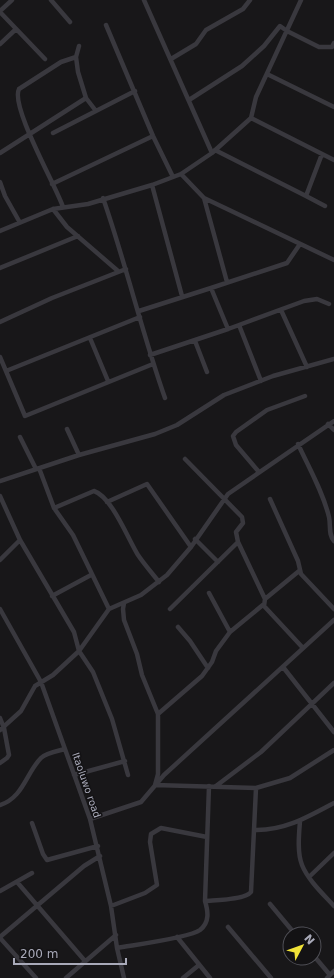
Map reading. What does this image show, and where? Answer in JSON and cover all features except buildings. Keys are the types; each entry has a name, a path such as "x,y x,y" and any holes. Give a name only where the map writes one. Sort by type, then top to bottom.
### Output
{"street":[{"path":"12,0 0,11 15,30 45,59"},
{"path":"51,0 70,22"},
{"path":"144,0 214,152 325,206"},
{"path":"171,59 196,44 206,30 243,9 250,0"},
{"path":"0,231 19,221 53,208 88,204 103,198 152,185 181,174 214,152 251,118 256,97 301,0"},
{"path":"106,25 153,136 173,177"},
{"path":"189,100 242,66 264,46 280,26 319,48 332,47 334,43"},
{"path":"0,44 15,30"},
{"path":"79,46 76,57 86,98 96,111"},
{"path":"63,207 59,195 52,184 30,133 17,99 19,89 61,62 76,57"},
{"path":"267,74 334,107"},
{"path":"53,133 135,91"},
{"path":"0,153 86,98"},
{"path":"251,118 294,138 334,160"},
{"path":"52,184 153,136"},
{"path":"306,196 322,154"},
{"path":"181,174 204,198 334,260"},
{"path":"0,182 5,196 19,221"},
{"path":"152,185 182,296"},
{"path":"103,198 139,311 150,355 165,398"},
{"path":"204,198 227,282"},
{"path":"53,208 68,227 118,271"},
{"path":"0,268 78,236"},
{"path":"139,311 287,263 300,244"},
{"path":"0,322 52,298 118,271 126,270"},
{"path":"211,288 228,329"},
{"path":"150,355 239,326 304,301 317,299 329,304"},
{"path":"281,310 307,366"},
{"path":"6,371 140,317"},
{"path":"239,326 261,381"},
{"path":"90,338 108,381"},
{"path":"195,341 207,372"},
{"path":"0,357 26,416 108,381 153,364"},
{"path":"0,481 79,455 155,434 177,425 224,395 261,381 334,359"},
{"path":"259,472 236,445 233,436 236,432 267,410 305,396"},
{"path":"2,729 21,710 32,690 41,682 53,675 79,651 109,609 141,595 159,582 191,547 224,498 298,444 334,421"},
{"path":"328,424 334,430"},
{"path":"67,429 79,455"},
{"path":"20,437 37,469 54,508 73,536 109,609"},
{"path":"298,444 322,496 332,528 330,536 334,541"},
{"path":"186,458 243,519 243,523 236,532 238,542 264,601 266,609 303,648"},
{"path":"107,502 147,484 191,547"},
{"path":"54,508 94,491 107,502 139,556 159,582"},
{"path":"0,496 20,540 74,632 79,651 93,672 110,712 128,775"},
{"path":"270,499 298,561 299,571 334,609"},
{"path":"195,539 218,562"},
{"path":"0,560 20,540"},
{"path":"170,609 238,542"},
{"path":"158,714 202,676 208,668 216,651 230,632 299,571"},
{"path":"52,596 92,575"},
{"path":"209,593 230,632"},
{"path":"124,602 122,610 124,620 138,654 142,674 158,714 158,774 155,785"},
{"name":"Itaoluwo road","path":"0,609 41,682 90,819 98,846 111,906 117,948 124,978"},
{"path":"90,819 141,802 155,785 334,620"},
{"path":"178,627 190,641 208,668"},
{"path":"283,667 314,704 334,732"},
{"path":"216,786 261,752 334,684"},
{"path":"0,718 9,755 0,762"},
{"path":"0,805 9,801 15,796 41,758 65,749"},
{"path":"155,785 256,788 290,778 334,750"},
{"path":"74,775 124,761"},
{"path":"117,948 177,937 196,932 203,926 208,913 205,901 209,786"},
{"path":"205,901 250,894 256,788"},
{"path":"254,830 275,829 300,822 334,803"},
{"path":"300,822 300,858 302,865 309,877 334,906"},
{"path":"32,823 43,854 47,860 98,846"},
{"path":"111,906 145,893 157,885 150,842 150,838 154,831 162,828 207,837"},
{"path":"309,877 334,853"},
{"path":"36,978 0,938 84,866 100,856"},
{"path":"0,891 32,873"},
{"path":"17,882 85,961"},
{"path":"270,904 288,926"},
{"path":"228,927 271,978"},
{"path":"66,978 116,935"},
{"path":"177,937 210,978"},
{"path":"183,978 199,966"},
{"path":"322,966 330,975"}]}
